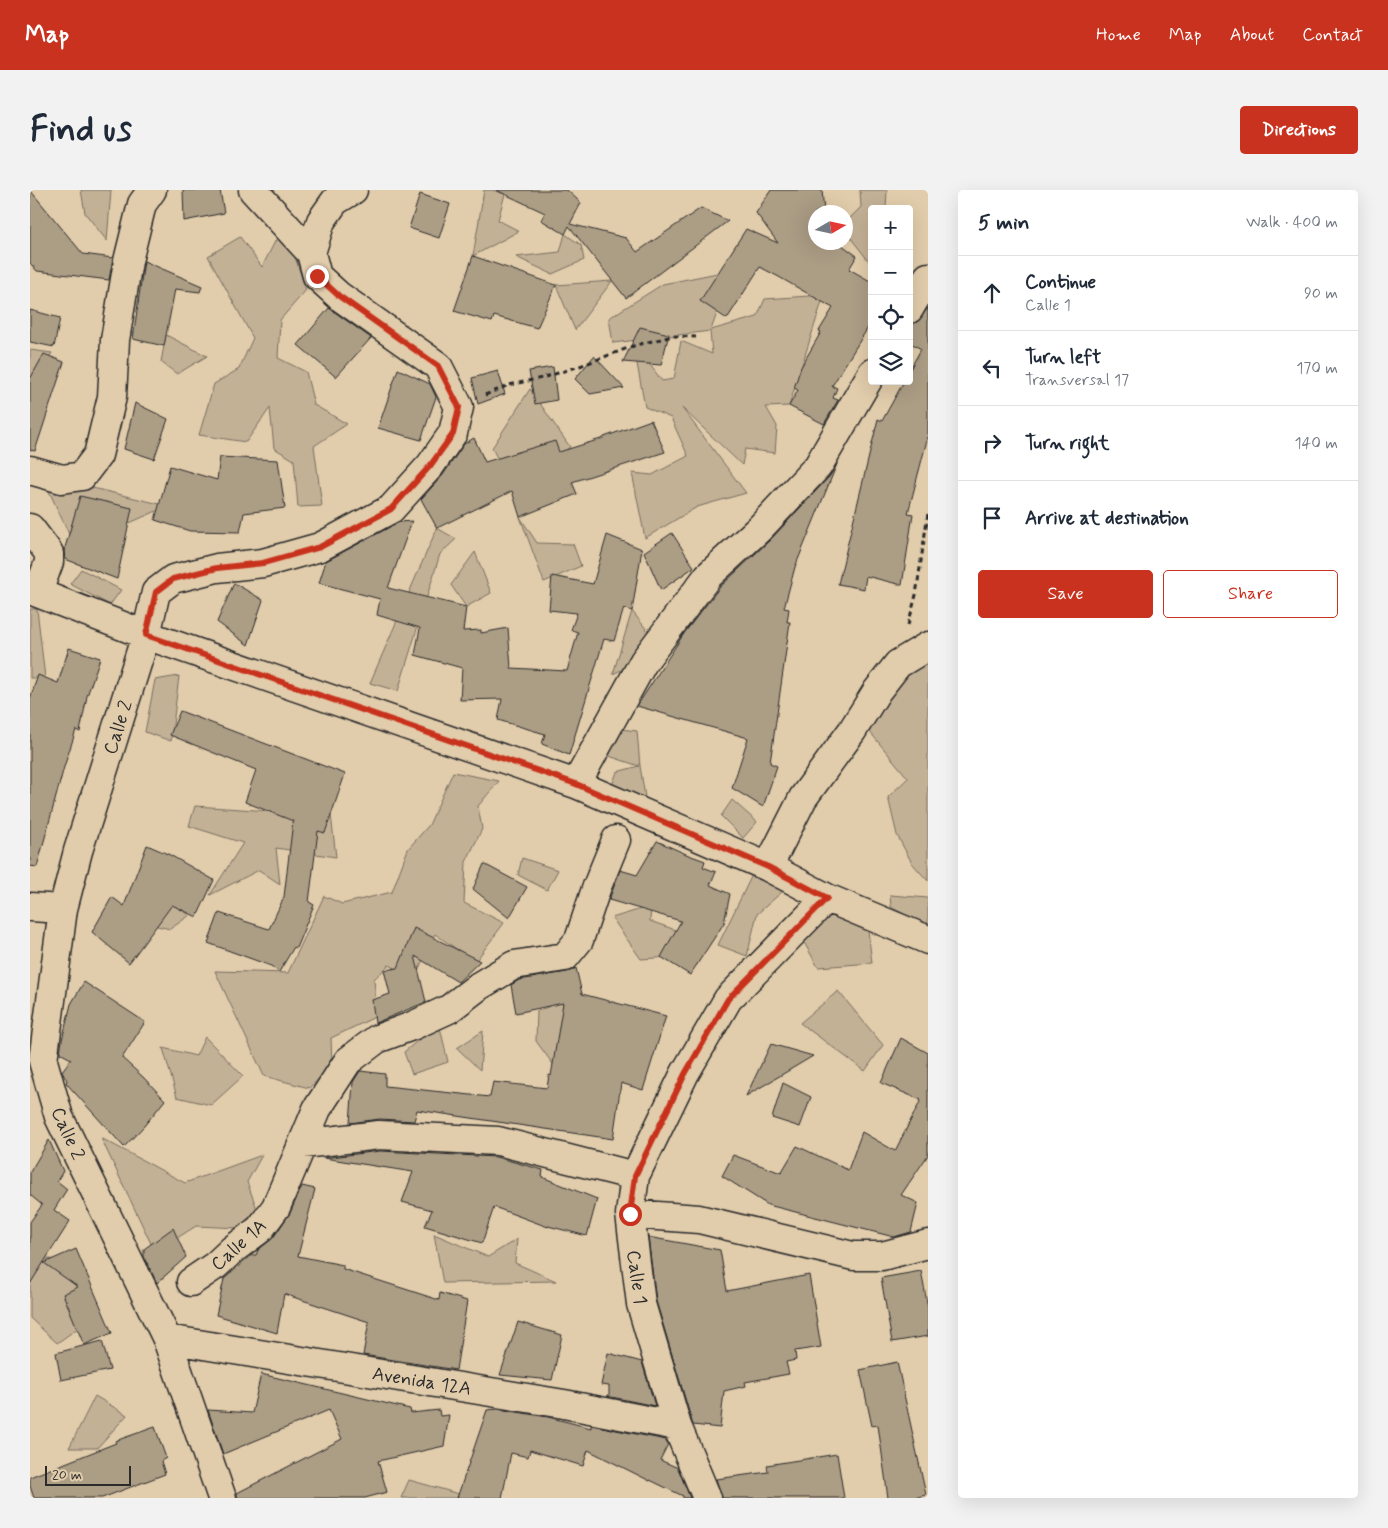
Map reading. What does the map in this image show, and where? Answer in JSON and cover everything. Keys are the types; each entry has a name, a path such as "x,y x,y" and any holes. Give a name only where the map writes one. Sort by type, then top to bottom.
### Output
{"street":[{"path":"30,470 62,479 82,476 98,455 112,397 115,340 128,261 142,204 152,190"},
{"path":"253,190 311,253 317,276 339,296 438,366 459,407"},
{"path":"311,253 321,221 335,201 354,190"},
{"path":"913,302 928,277"},
{"path":"576,784 644,661 708,576 760,528 818,466 868,381"},
{"name":"Calle 2","path":"222,1498 167,1339 59,1117 43,1061 63,909 78,851 146,635 156,592 173,579 217,568 263,563 320,547 391,509 430,466 453,434 459,407"},
{"path":"30,528 49,553 49,562 34,591 146,635 576,784 768,867 827,898 928,940"},
{"path":"768,867 802,798 852,731 877,691 898,664 928,646"},
{"name":"Calle 1A","path":"191,1282 216,1265 260,1229 276,1207 317,1109 348,1061 377,1039 449,1009 479,986 514,965 565,957 579,940 596,889 616,840"},
{"name":"Calle 1","path":"707,1498 677,1426 641,1304 630,1214 635,1176 685,1074 728,999 827,898"},
{"path":"30,907 63,909"},
{"path":"303,1144 379,1135 498,1141 635,1176"},
{"path":"630,1214 699,1219 853,1256 882,1256 928,1245"},
{"name":"Avenida 12A","path":"167,1339 564,1404 677,1426"}],"path":[{"path":"459,407 508,385 542,378 636,345 673,336 696,337"},
{"path":"898,664 916,595 928,513"}],"shaded area":[{"path":"81,190 111,190 107,241 85,213"},
{"path":"484,190 505,194 498,220 519,231 473,256"},
{"path":"860,190 887,190 886,205 868,205 868,260 853,241 853,215 861,207"},
{"path":"284,224 306,290 280,320 278,358 306,372 314,405 347,424 314,446 322,506 298,507 294,460 274,448 270,408 246,442 199,435 214,384 239,369 253,338 208,256 240,237 262,267"},
{"path":"565,234 581,245 584,260 552,274 516,257 560,252"},
{"path":"732,270 711,330 757,317 765,299 824,295 789,406 766,407 777,426 775,453 745,449 742,465 682,408 746,493 697,507 645,538 632,473 652,475 688,456 671,418 645,407 633,342 662,381 674,379 681,341 712,354 710,331 613,343 609,318 663,284"},
{"path":"612,281 575,330 556,285"},
{"path":"166,335 207,356 177,374 161,362"},
{"path":"30,350 52,353 30,385"},
{"path":"530,389 570,447 514,490 492,448"},
{"path":"42,476 168,506 75,547"},
{"path":"520,517 537,543 573,544 581,566 544,582"},
{"path":"437,528 456,539 440,554 398,691 370,683"},
{"path":"475,552 491,593 466,607 451,585"},
{"path":"81,569 121,590 110,605 70,584"},
{"path":"30,609 37,609 45,678 30,678"},
{"path":"632,611 654,639 641,660 613,674"},
{"path":"928,631 928,881 912,863 897,835 888,797 908,778 865,726 910,642"},
{"path":"179,676 171,741 145,732 155,680"},
{"path":"621,729 637,731 645,797 611,788 617,772 639,766 609,756"},
{"path":"453,772 499,781 478,806 482,829 466,862 464,903 504,923 475,962 435,934 415,977 389,965 374,979 377,1016 331,1038 332,1067 309,1088 264,1076 215,971 288,973 324,896 342,904 392,892 408,849 429,825"},
{"path":"732,800 757,822 743,838 721,816"},
{"path":"195,806 331,815 336,857 276,848 280,884 259,870 210,895 243,843 189,826"},
{"path":"522,858 558,870 547,890 518,875"},
{"path":"752,875 783,891 757,914 747,956 718,945"},
{"path":"156,895 190,915 170,929 149,924"},
{"path":"890,895 928,898 928,927 891,907"},
{"path":"829,899 866,914 872,963 818,967 797,930"},
{"path":"651,906 650,921 684,933 669,957 641,959 612,918"},
{"path":"838,991 883,1045 865,1071 800,1023"},
{"path":"578,995 577,1097 536,1041 537,1011"},
{"path":"439,1023 448,1062 412,1074 404,1052"},
{"path":"483,1031 480,1070 457,1048"},
{"path":"205,1037 243,1076 211,1105 177,1097 163,1048 196,1056"},
{"path":"101,1138 185,1183 262,1155 247,1182 257,1209 239,1228 196,1226 155,1252"},
{"path":"434,1234 488,1257 517,1239 515,1263 556,1281 443,1283"},
{"path":"30,1257 78,1262 74,1299 78,1328 57,1343 30,1318"},
{"path":"95,1396 127,1415 97,1448 69,1448"},
{"path":"409,1480 459,1494 458,1498 401,1498"}],"building":[{"path":"30,190 83,254 113,258 109,280 37,271 30,263"},
{"path":"183,190 220,190 224,213 184,221"},
{"path":"496,190 567,190 581,203 570,224 626,238 637,252 701,208 728,221 626,298 569,226 565,234 541,220 545,213"},
{"path":"771,190 822,190 823,205 808,205 808,250 849,250 857,256 849,269 868,280 868,328 832,386 837,388 833,398 838,400 824,424 789,406 798,390 794,388 801,367 833,308 760,267 727,319 700,301 746,229 778,243 756,213"},
{"path":"420,194 450,204 439,238 409,228"},
{"path":"473,256 556,285 537,328 494,316 492,322 454,311"},
{"path":"144,261 202,286 200,292 175,289 164,346 133,339"},
{"path":"329,308 371,338 336,377 298,345"},
{"path":"928,308 928,436 908,513 913,514 902,585 866,576 864,589 838,584 878,419 882,421 902,385 913,385 913,364 921,349 913,344 913,324 917,322"},
{"path":"30,310 60,318 54,347 30,342"},
{"path":"640,327 669,334 661,365 623,362"},
{"path":"44,354 64,362 35,451 30,450 30,379"},
{"path":"594,356 624,388 590,394 575,379"},
{"path":"553,367 557,400 535,404 529,371"},
{"path":"398,369 430,384 436,397 421,440 378,428"},
{"path":"498,371 505,394 478,404 472,378"},
{"path":"135,403 168,419 154,459 124,449"},
{"path":"651,420 665,452 572,482 577,494 520,517 512,491 437,528 421,499 443,475 464,444 474,438 485,462 555,441 559,452 604,438"},
{"path":"220,457 278,460 285,508 244,513 240,532 190,531 155,520 170,466 217,480"},
{"path":"837,464 795,567 784,608 789,609 787,622 790,622 770,763 777,766 763,807 732,788 748,738 637,706 685,632 720,587 771,539 829,477"},
{"path":"80,496 132,508 117,579 65,559 64,551"},
{"path":"412,521 388,588 466,607 463,631 481,630 481,633 508,628 511,668 567,671 578,632 571,630 577,613 549,610 552,576 593,584 607,535 642,549 632,611 624,608 614,641 604,639 569,755 542,744 545,734 498,720 502,699 460,700 462,668 415,655 420,628 377,615 380,599 319,583 326,561 399,522"},
{"path":"672,533 694,567 661,590 644,552"},
{"path":"234,583 263,600 248,645 217,622"},
{"path":"69,648 100,658 87,696 80,732 76,730 64,767 37,867 30,866 30,699 38,675 58,683"},
{"path":"180,711 345,774 325,833 318,831 309,902 314,905 296,948 294,947 279,972 271,966 208,943 219,913 269,929 284,897 293,821 245,802 256,770 170,735"},
{"path":"657,841 705,861 703,867 716,872 710,885 730,894 724,923 690,975 661,957 681,921 609,900 620,870 637,875"},
{"path":"147,845 170,855 214,880 197,917 172,905 129,963 92,932 112,897 124,906"},
{"path":"484,864 527,887 509,918 473,889"},
{"path":"414,928 480,961 458,982 415,956 426,1002 375,1023 372,1000 390,994 384,970 398,968"},
{"path":"576,968 582,994 666,1016 643,1090 621,1083 613,1139 417,1110 414,1121 380,1119 350,1123 353,1082 360,1071 385,1074 385,1086 490,1097 493,1082 547,1088 549,1075 551,1076 563,1003 516,1013 511,985 519,980 567,972"},
{"path":"84,982 145,1022 122,1058 165,1100 124,1147 66,1083 67,1080 62,1071 71,1059 60,1053 62,1040 71,1004"},
{"path":"901,1038 928,1053 928,1155 901,1195 918,1203 911,1232 894,1237 768,1205 722,1176 733,1155 781,1173 797,1146 848,1170 862,1132 895,1151 921,1100 881,1083"},
{"path":"771,1044 813,1056 746,1096"},
{"path":"783,1083 811,1097 800,1127 772,1118"},
{"path":"49,1140 63,1171 57,1181 67,1189 54,1210 70,1221 30,1284 30,1222 42,1205 30,1195 30,1172"},
{"path":"380,1151 496,1157 543,1170 542,1177 597,1199 587,1236 548,1227 494,1207 482,1243 425,1226 432,1210 402,1202 413,1172 324,1158"},
{"path":"302,1186 315,1189 298,1256 343,1265 343,1269 439,1300 440,1293 467,1301 456,1370 363,1355 369,1322 284,1294 277,1333 216,1315 224,1279 252,1255 256,1255 258,1250 273,1238 290,1213"},
{"path":"173,1228 186,1257 157,1283 144,1257 144,1249"},
{"path":"648,1237 720,1250 727,1291 809,1275 821,1347 795,1351 796,1360 786,1362 789,1374 745,1382 746,1386 724,1391 720,1428 693,1425 656,1301"},
{"path":"76,1249 112,1333 84,1345 63,1294 78,1287 44,1263"},
{"path":"921,1271 928,1308 928,1336 892,1342 881,1278"},
{"path":"518,1322 562,1335 552,1380 500,1375"},
{"path":"102,1341 110,1370 61,1380 56,1353"},
{"path":"608,1353 642,1362 655,1406 607,1396 609,1396 609,1386 601,1385"},
{"path":"897,1362 926,1495 914,1498 888,1498 878,1425 872,1426 860,1370"},
{"path":"261,1374 410,1409 411,1413 439,1410 440,1416 449,1415 444,1446 378,1461 387,1492 365,1498 237,1498 237,1493 342,1439 329,1410 223,1454 208,1410 252,1413"},
{"path":"498,1409 548,1417 591,1428 591,1425 666,1440 668,1444 660,1460 678,1468 690,1498 683,1498 683,1496 588,1450 583,1466 530,1450 528,1457 511,1453 502,1498 457,1498 487,1410"},
{"path":"155,1427 166,1458 161,1461 165,1474 102,1498 34,1498 30,1486 30,1477 116,1443 115,1441"},
{"path":"837,1454 844,1498 722,1498 716,1479 768,1472 767,1465"}],"route":[{"path":"317,276 339,296 438,366 459,407 453,434 430,466 391,509 320,547 263,563 217,568 173,579 156,592 146,635 576,784 768,867 827,898 728,999 685,1074 635,1176 630,1214"}]}
